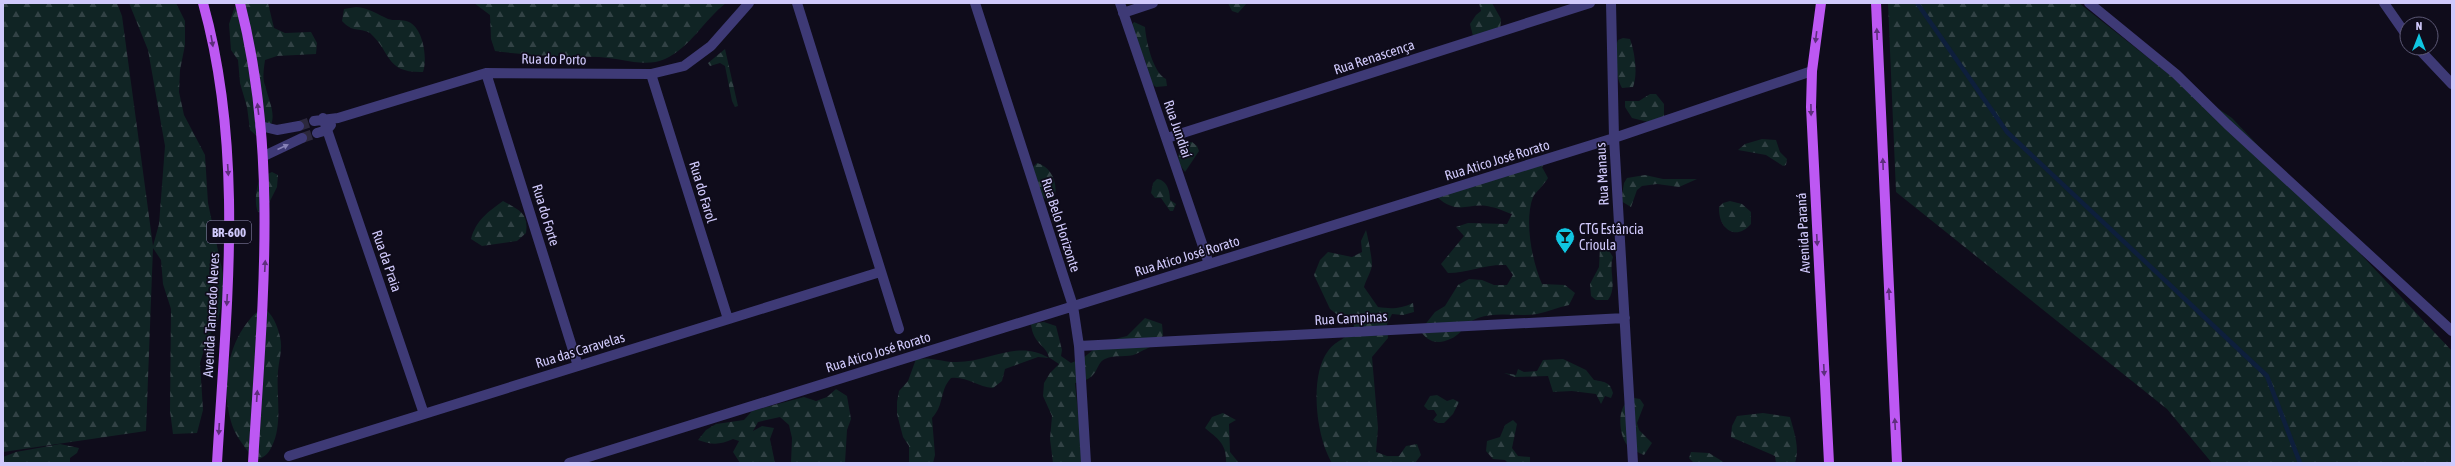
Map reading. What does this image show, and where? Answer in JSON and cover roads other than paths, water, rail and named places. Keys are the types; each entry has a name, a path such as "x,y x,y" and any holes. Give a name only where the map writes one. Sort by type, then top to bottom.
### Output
{"main road":[{"name":"Avenida Tancredo Neves","path":"202,3 220,86 230,189 229,251 217,463"},
{"name":"BR-600","path":"240,3 255,81 264,156 265,256 253,463"},
{"name":"Avenida Paraná","path":"1821,3 1812,71 1810,107 1829,463"},
{"path":"1876,3 1897,463"}],"street":[{"name":"Rua do Porto","path":"318,120 338,118 486,73 652,74 684,66 711,46 749,3"},
{"path":"797,3 880,272 899,328"},
{"name":"Rua Belo Horizonte","path":"975,3 1073,306 1079,346 1086,463"},
{"path":"1121,8 1153,3"},
{"name":"Rua Renascença","path":"1167,138 1590,3"},
{"name":"Rua Manaus","path":"1611,3 1614,138 1632,463"},
{"path":"2088,3 2176,74 2227,124 2452,331"},
{"path":"2384,3 2399,25"},
{"name":"Rua Jundiaí","path":"1121,8 1167,138 1209,264"},
{"path":"2426,56 2452,84"},
{"name":"Rua Atico José Rorato","path":"569,463 1614,138 1812,71"},
{"name":"Rua do Forte","path":"486,73 578,366"},
{"name":"Rua do Farol","path":"652,74 728,319"},
{"path":"317,133 327,130 338,118"},
{"name":"Rua da Praia","path":"318,120 327,130 424,414"},
{"path":"260,126 277,130 299,126"},
{"path":"264,156 302,138"},
{"name":"Rua das Caravelas","path":"289,456 880,272"},
{"name":"Rua Campinas","path":"1079,346 1625,318"}],"waterway":[{"path":"1917,3 2007,132 2267,376 2300,463"}],"tunnel":[{"path":"299,126 314,121"},
{"path":"302,138 317,133"}],"place":[{"name":"CTG Estância Crioula","path":"1565,254"}]}
